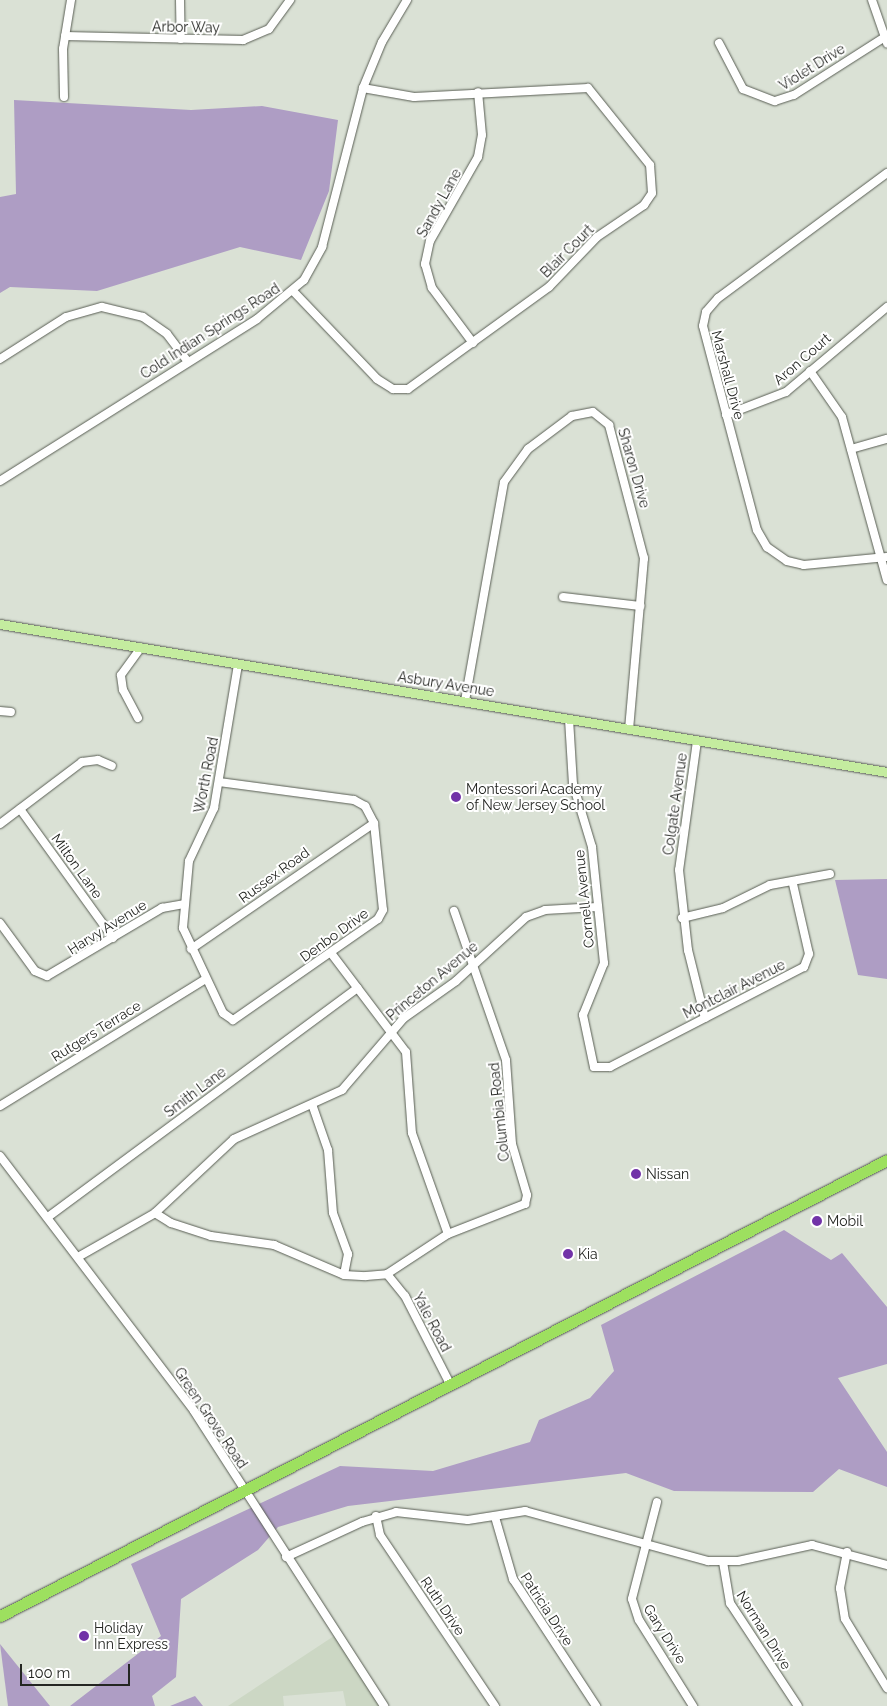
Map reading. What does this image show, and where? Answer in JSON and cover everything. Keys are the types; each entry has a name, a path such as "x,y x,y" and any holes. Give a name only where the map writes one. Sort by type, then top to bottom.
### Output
{"highway":[{"path":"0,1616 887,1160"}],"main road":[{"name":"Asbury Avenue","path":"0,624 887,772"}],"street":[{"path":"64,97 65,36 71,0"},
{"path":"180,0 182,39"},
{"name":"Arbor Way","path":"65,36 182,39 252,38 269,29 290,0"},
{"name":"Cold Indian Springs Road","path":"0,481 294,292 322,247 363,88 382,42 406,0"},
{"path":"872,0 886,40"},
{"name":"Violet Drive","path":"719,43 743,89 775,101 794,95 886,40"},
{"name":"Blair Court","path":"294,292 377,379 393,388 415,386 549,287 597,237 644,205 654,180 650,166 588,88 478,92 414,97 363,88"},
{"name":"Sandy Lane","path":"473,344 432,288 425,264 430,241 478,157 482,135 478,92"},
{"name":"Marshall Drive","path":"884,557 804,565 787,561 767,548 757,530 703,331 711,304 887,173"},
{"path":"0,359 66,317 102,307 143,317 167,334 188,361"},
{"name":"Aron Court","path":"726,415 776,398 887,307"},
{"path":"810,371 838,407 884,557 887,580"},
{"name":"Sharon Drive","path":"465,701 504,482 528,449 577,413 598,414 610,425 643,548 629,729"},
{"path":"851,450 887,439"},
{"path":"563,597 640,606"},
{"path":"138,718 123,690 122,675 141,647"},
{"name":"Worth Road","path":"233,1020 223,1013 184,935 184,904 189,861 212,814 238,664"},
{"path":"0,711 11,712"},
{"name":"Cornell Avenue","path":"570,719 573,784 592,847 604,970 583,1015 590,1061 598,1069"},
{"name":"Colgate Avenue","path":"697,741 679,851 682,918 705,1018"},
{"path":"0,824 82,762 98,760 112,766"},
{"path":"219,782 354,800 365,806 374,823"},
{"name":"Milton Lane","path":"20,810 113,938"},
{"name":"Russex Road","path":"191,949 374,823"},
{"name":"Denbo Drive","path":"233,1020 331,953 381,915 374,823"},
{"path":"682,918 723,908 760,888 793,884 830,874"},
{"name":"Montclair Avenue","path":"598,1069 705,1018 807,964 809,954 793,884"},
{"name":"Harvy Avenue","path":"0,923 35,971 45,976 162,908 184,904"},
{"name":"Princeton Avenue","path":"78,1257 155,1213 234,1139 313,1107 348,1085 391,1032 535,913 597,907"},
{"name":"Columbia Road","path":"448,1234 512,1211 527,1198 512,1144 504,1052 471,966 454,911"},
{"path":"155,1213 171,1223 211,1236 286,1248 344,1275 388,1274 448,1234 412,1133 406,1052 331,953"},
{"name":"Rutgers Terrace","path":"0,1106 206,980"},
{"name":"Smith Lane","path":"48,1217 357,988"},
{"path":"313,1107 328,1150 333,1214 348,1254 344,1275"},
{"name":"Green Grove Road","path":"0,1156 194,1411 286,1557 384,1706"},
{"name":"Yale Road","path":"388,1274 405,1296 450,1384"},
{"name":"Gary Drive","path":"657,1502 633,1582 632,1603 692,1706"},
{"path":"286,1557 376,1516 414,1511 468,1520 543,1513 645,1544 723,1562 797,1546 847,1552 887,1565"},
{"name":"Ruth Drive","path":"376,1516 380,1535 495,1706"},
{"name":"Patricia Drive","path":"495,1516 513,1579 596,1706"},
{"path":"847,1552 840,1588 845,1619 887,1688"},
{"name":"Norman Drive","path":"723,1562 730,1604 798,1706"}],"shaded area":[{"path":"14,100 191,110 262,106 338,120 329,191 301,260 240,247 97,291 10,287 0,293 0,197 16,194"},
{"path":"887,879 887,979 858,975 835,880"},
{"path":"784,1230 831,1260 842,1253 887,1307 887,1364 838,1378 887,1452 887,1487 839,1469 813,1492 674,1491 626,1473 348,1506 278,1527 258,1550 181,1599 176,1677 152,1696 155,1706 70,1706 161,1636 131,1564 340,1466 433,1471 530,1442 539,1420 590,1398 614,1371 601,1325"},
{"path":"337,1634 385,1706 346,1706 343,1691 283,1696 284,1706 228,1706"},
{"path":"0,1644 50,1706 8,1706"},
{"path":"195,1696 203,1706 170,1706"}],"place":[{"name":"Montessori Academy of New Jersey School","path":"456,797"},
{"name":"Nissan","path":"636,1174"},
{"name":"Mobil","path":"817,1221"},
{"name":"Kia","path":"568,1254"},
{"name":"Holiday Inn Express","path":"84,1636"}]}
